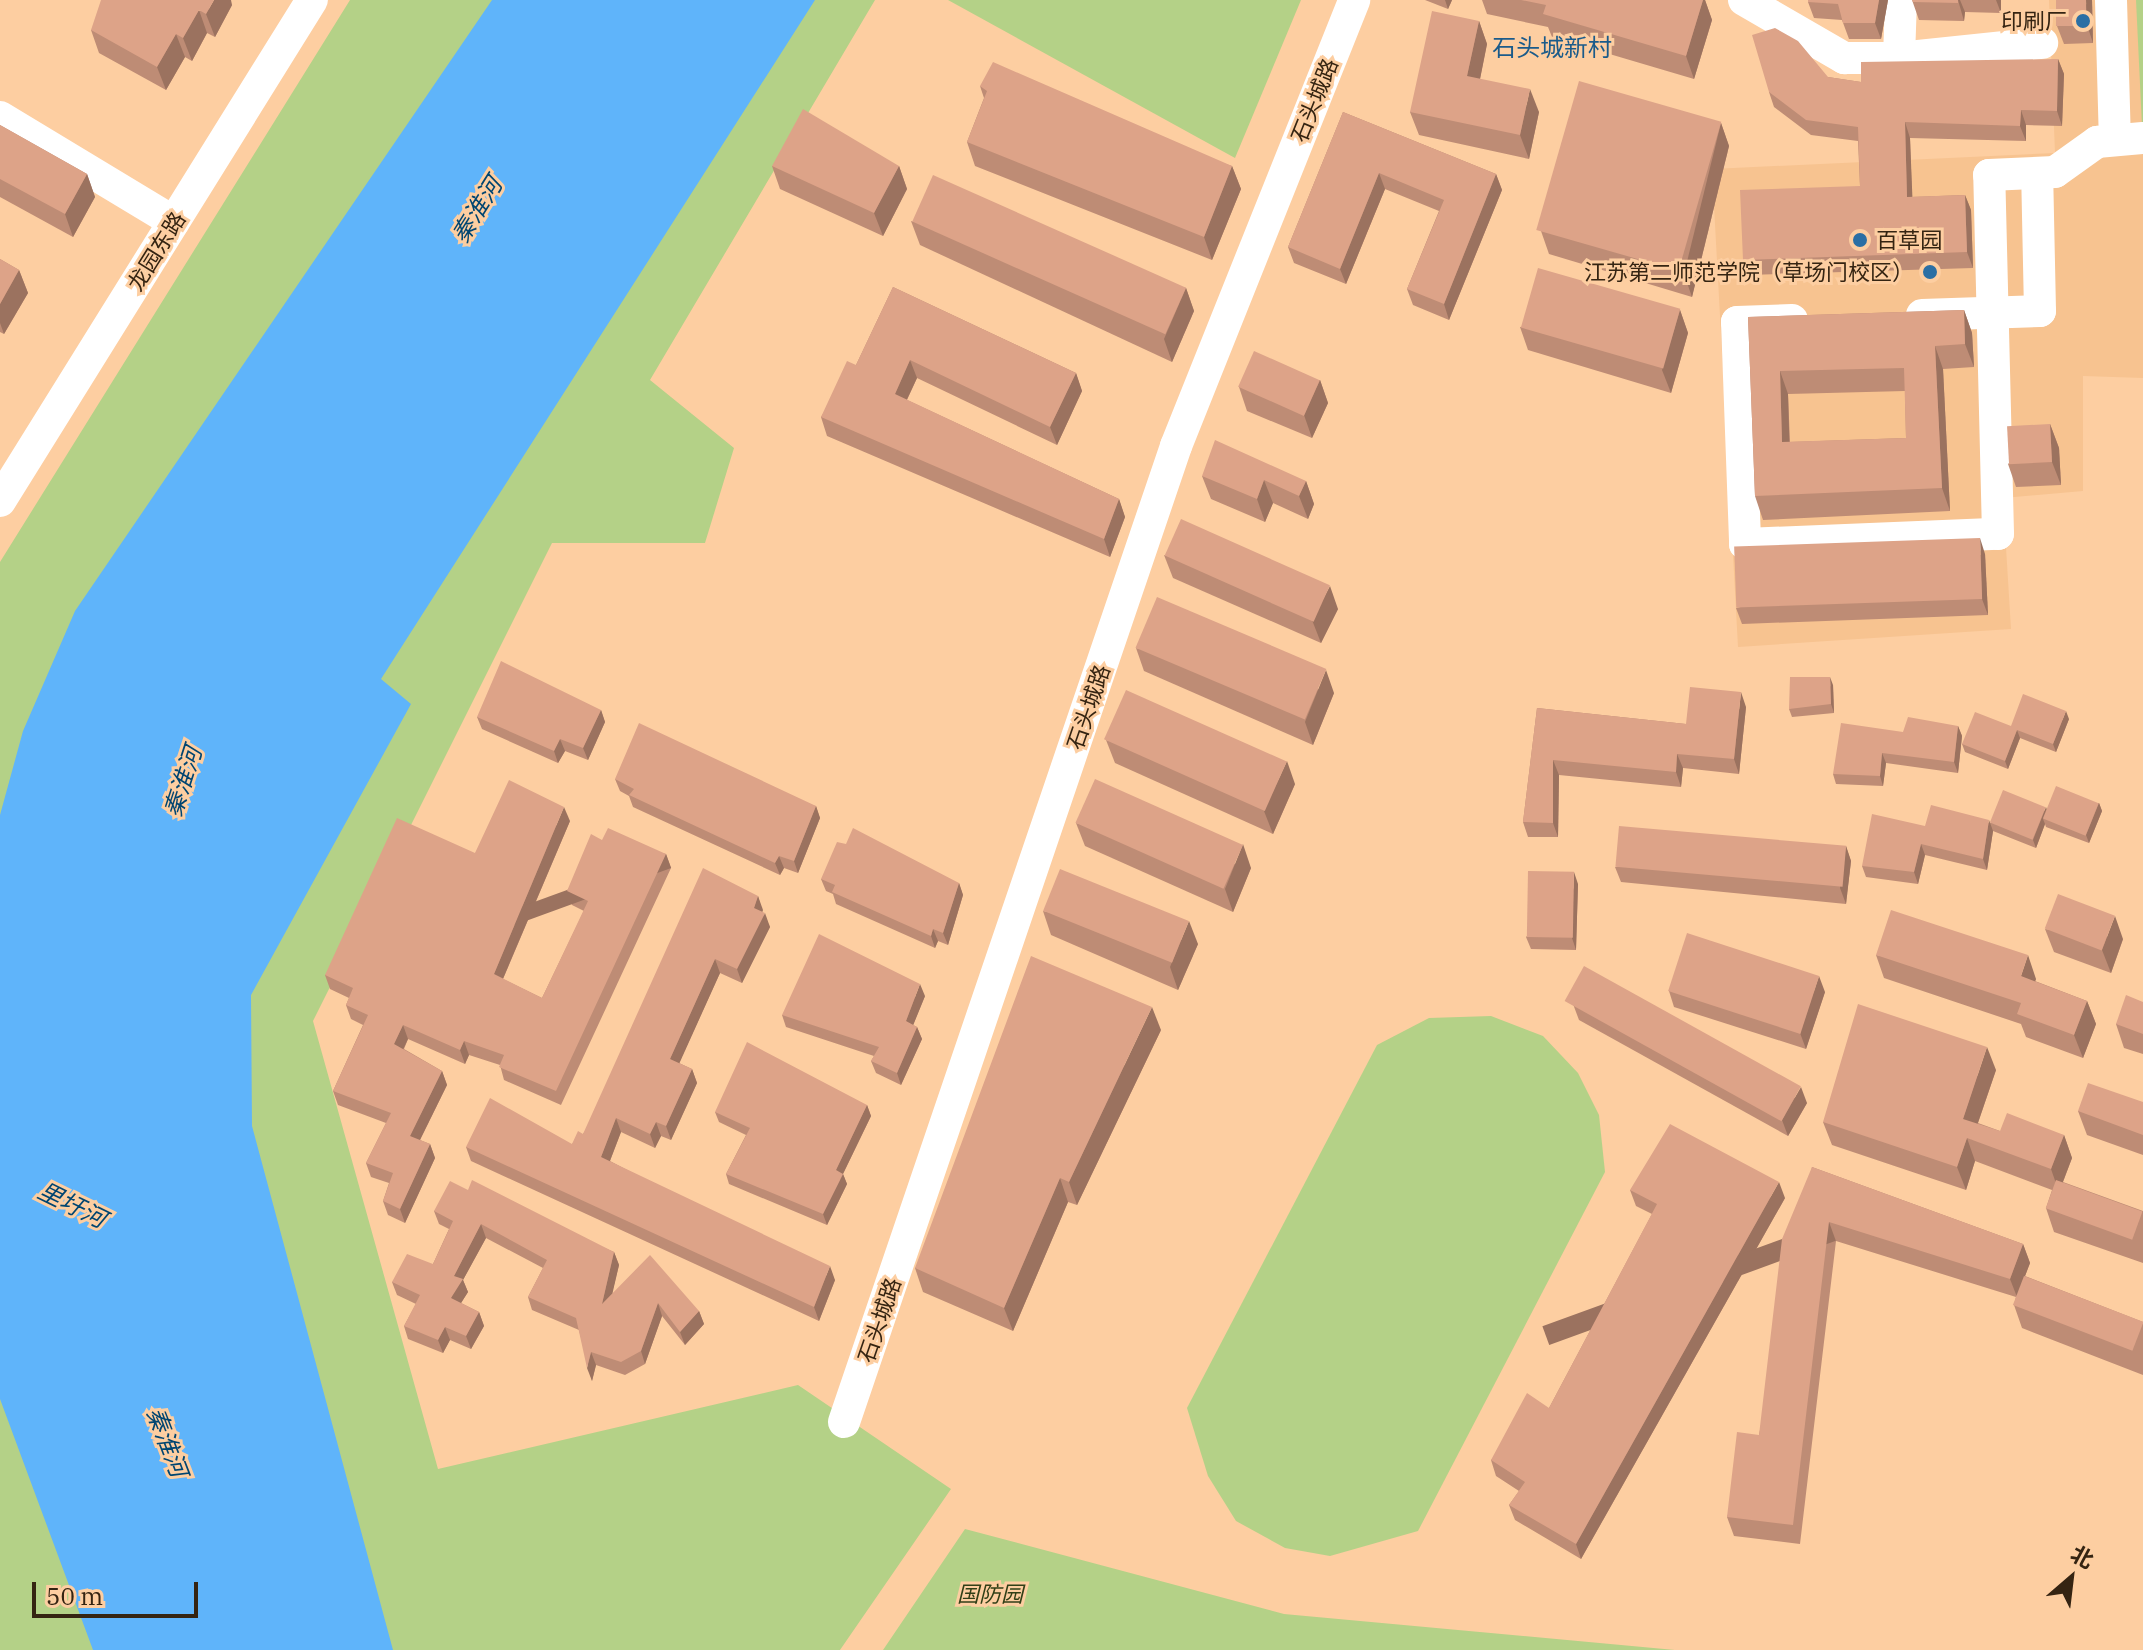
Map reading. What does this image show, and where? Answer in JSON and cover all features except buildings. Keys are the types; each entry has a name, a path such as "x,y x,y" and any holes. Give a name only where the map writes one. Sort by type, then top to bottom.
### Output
{"street":[{"name":"龙园东路","path":"0,501 312,0"},
{"name":"石头城路","path":"844,1422 1176,446 1354,0"},
{"path":"1744,0 1844,58 1899,58 2042,43"},
{"path":"1899,58 1901,0"},
{"path":"1833,319 1737,322 1745,544 1998,534 1989,175 2055,172 2078,150 2129,139 2111,0"},
{"path":"0,117 174,222"},
{"path":"1897,316 2040,311 2037,173"}],"shaded area":[{"name":"江苏第二师范学院（草场门校区）","path":"2049,0 2143,0 2143,378 2083,376 2083,491 2003,498 2011,629 1738,647 1712,169 2055,153"}],"green space":[{"path":"350,0 875,0 650,380 734,448 705,543 552,543 313,1021 438,1469 798,1385 951,1489 840,1650 0,1650 0,562"},
{"path":"948,0 1301,0 1235,158"},
{"path":"2136,0 2143,0 2143,126 2142,126"},
{"path":"1491,1016 1543,1036 1578,1073 1599,1115 1605,1172 1418,1531 1330,1556 1285,1548 1236,1521 1208,1476 1187,1408 1377,1045 1429,1018"},
{"name":"国防园","path":"965,1529 1284,1614 1675,1650 883,1650"}],"water":[{"path":"492,0 815,0 381,679 411,704 251,995 252,1126 393,1650 93,1650 0,1399 0,815 23,731 75,611"}],"place":[{"name":"印刷厂","path":"2083,21"},
{"name":"百草园","path":"1860,240"},
{"name":"江苏第二师范学院（草场门校区）","path":"1930,272"}],"district":[{"name":"石头城新村","path":"1552,48"}],"water label":[{"name":"秦淮河","path":"477,210"},
{"name":"秦淮河","path":"183,782"},
{"name":"里圩河","path":"72,1205"},
{"name":"秦淮河","path":"167,1442"}]}
